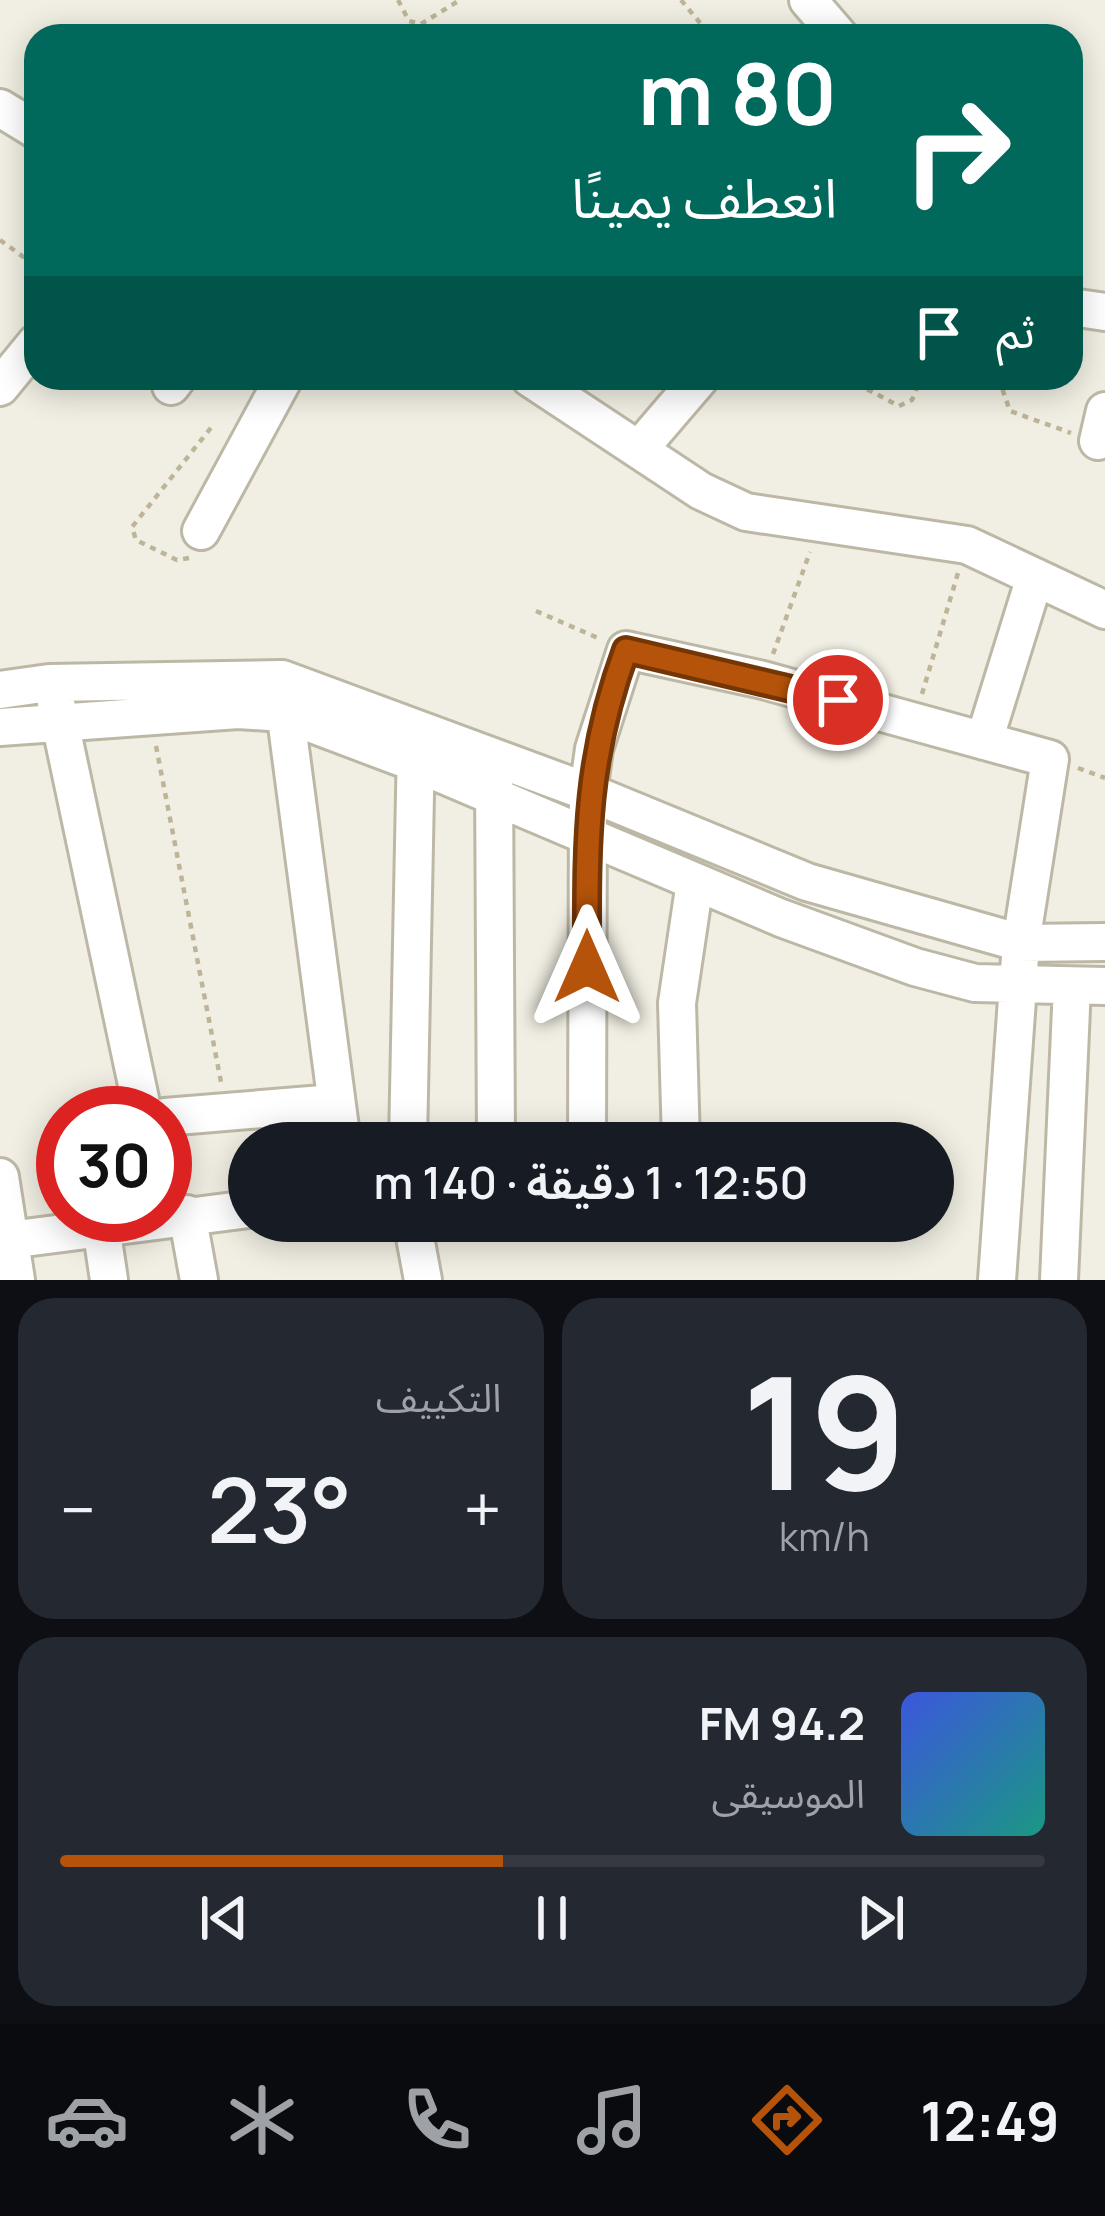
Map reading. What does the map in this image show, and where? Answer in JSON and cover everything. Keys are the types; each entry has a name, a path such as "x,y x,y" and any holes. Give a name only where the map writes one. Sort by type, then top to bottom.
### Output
{"street":[{"path":"808,0 829,24"},
{"path":"0,386 24,357"},
{"path":"201,531 277,390"},
{"path":"549,390 700,490 746,512 967,544 1105,610"},
{"path":"640,448 690,390"},
{"path":"984,741 1034,577"},
{"path":"587,1122 588,792 598,732 626,650 763,680 1050,759 1021,943 997,1280"},
{"path":"49,683 63,722 137,1086"},
{"path":"0,690 49,683 283,696 416,745 494,758 807,882 1021,943 1105,942"},
{"path":"0,728 238,710 283,696"},
{"path":"283,696 338,1122"},
{"path":"416,745 494,796 695,882 915,967 975,983 1019,988 1088,986 1059,1280"},
{"path":"408,1122 416,745"},
{"path":"494,758 496,1122"},
{"path":"680,1122 677,1003 695,882"},
{"path":"192,1115 335,1103"},
{"path":"0,1178 16,1280"},
{"path":"192,1214 228,1211"},
{"path":"9,1240 36,1236"},
{"path":"103,1242 109,1280"},
{"path":"192,1242 199,1280"},
{"path":"416,1242 423,1280"}],"path":[{"path":"398,0 409,21 421,23 432,22 460,0"},
{"path":"681,0 701,24"},
{"path":"869,390 899,406 912,400 916,390"},
{"path":"1007,390 1006,403 1018,418 1101,426"},
{"path":"201,531 189,557 177,560 131,532 214,424"},
{"path":"763,680 820,524"},
{"path":"914,719 967,544"},
{"path":"536,611 626,650"},
{"path":"151,716 226,1112"}],"route":[{"path":"587,967 588,792 607,699 626,650 838,700"}]}
